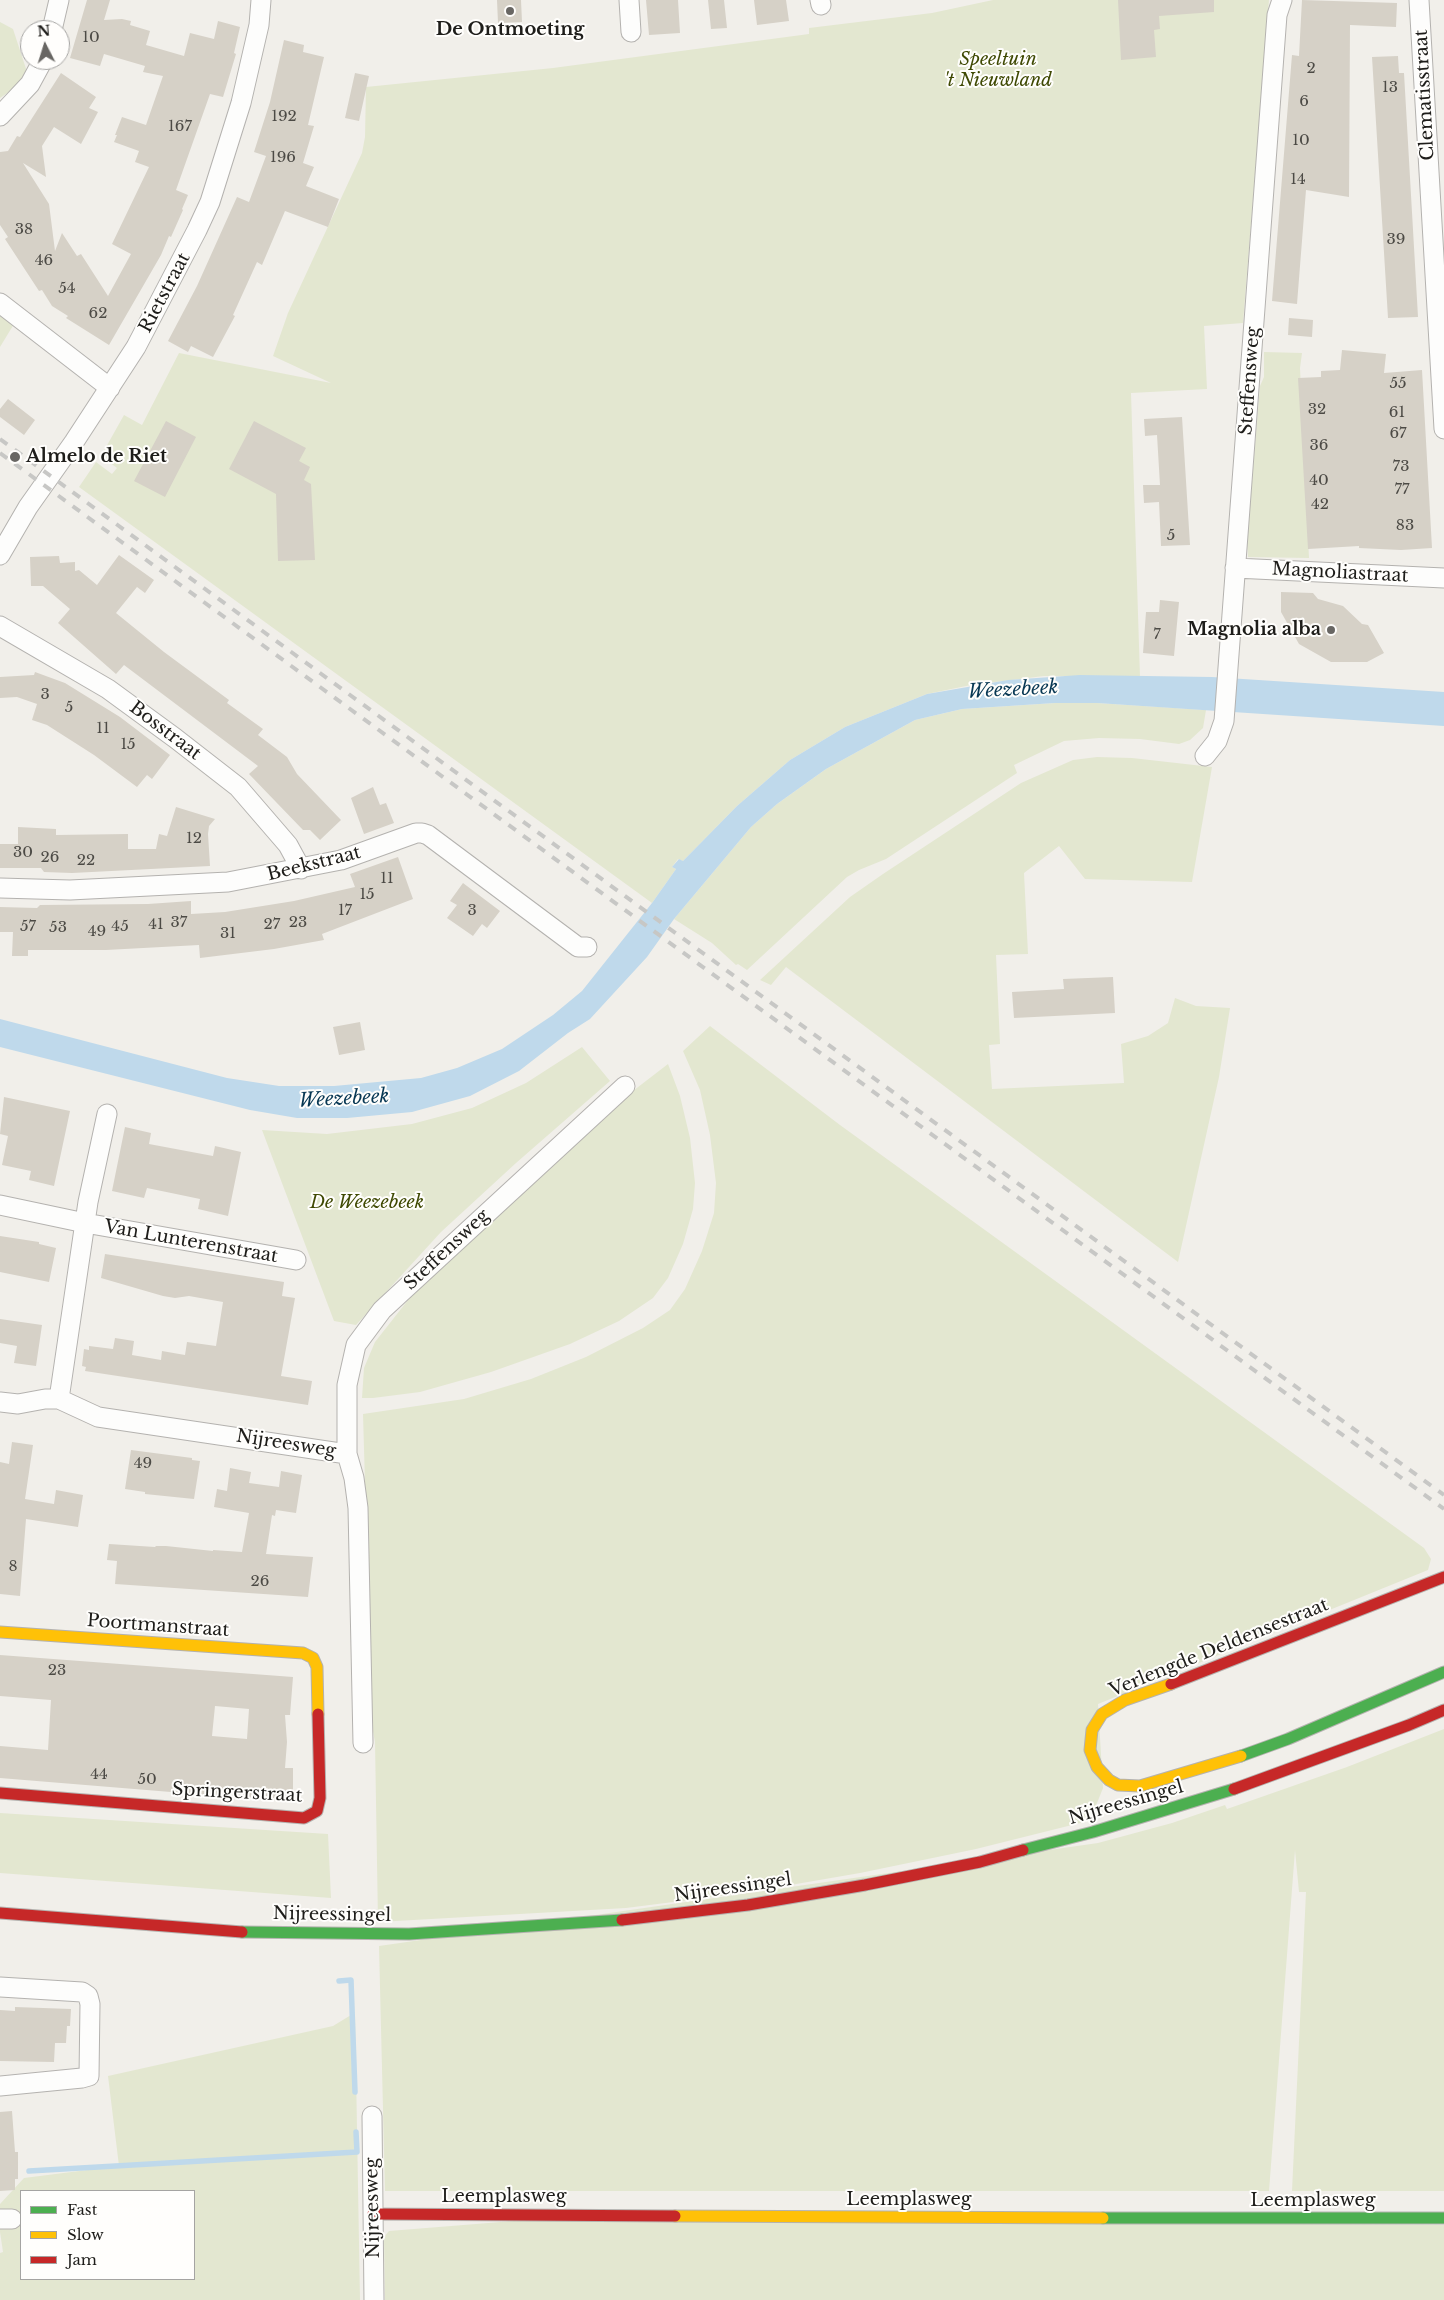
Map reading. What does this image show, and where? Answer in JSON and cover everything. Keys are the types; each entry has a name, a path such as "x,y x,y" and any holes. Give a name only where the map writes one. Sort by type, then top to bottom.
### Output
{"street":[{"path":"54,20 59,0"},
{"name":"Rietstraat","path":"0,555 6,529 28,506 110,388 136,347 197,230 210,202 241,103 259,25 261,0"},
{"path":"629,0 631,32"},
{"name":"Steffensweg","path":"1205,756 1217,741 1224,721 1229,672 1277,15 1282,0"},
{"name":"Clematisstraat","path":"1419,0 1444,430"},
{"path":"0,116 30,84 38,70"},
{"path":"0,303 110,388"},
{"name":"Magnoliastraat","path":"1236,568 1444,578"},
{"name":"Bosstraat","path":"0,626 108,689 238,787 288,846 300,869"},
{"name":"Beekstraat","path":"0,888 70,890 218,883 342,860 416,833 422,833 428,835 578,947 587,947"},
{"name":"Steffensweg","path":"348,1454 347,1385 356,1345 369,1327 382,1310 625,1086"},
{"name":"Van Lunterenstraat","path":"59,1399 86,1223 106,1114"},
{"name":"Van Lunterenstraat","path":"0,1206 296,1260"},
{"path":"0,1402 18,1404 59,1399"},
{"name":"Nijreesweg","path":"59,1399 98,1417 348,1454 354,1478 358,1508 363,1744"},
{"name":"Verlengde Deldensestraat","path":"1444,1577 1213,1670 1125,1700 1102,1714 1092,1730 1090,1750 1097,1767 1109,1780 1118,1785 1140,1786 1223,1762 1288,1739 1444,1672"},
{"name":"Poortmanstraat","path":"0,1632 303,1654 313,1658"},
{"name":"Springerstraat","path":"0,1793 304,1818 318,1811 320,1798 317,1667 313,1658"},
{"name":"Nijreessingel","path":"0,1913 233,1932 409,1934 627,1920 748,1905 865,1885 980,1862 1093,1832 1239,1787 1409,1725 1444,1710"},
{"path":"0,1986 82,1992 88,1996 90,2004 89,2076 0,2086"},
{"name":"Nijreesweg","path":"372,2116 374,2300"},
{"name":"Leemplasweg","path":"373,2214 1280,2220 1444,2218"}],"green space":[{"name":"Speeltuin 't Nieuwland","path":"993,0 1269,0 1243,323 1204,326 1207,389 1131,393 1140,677 1044,676 971,685 927,694 845,727 790,760 737,806 683,861 678,859 672,867 676,869 652,903 79,487 96,462 112,474 117,468 101,456 124,415 142,425 179,353 331,383 273,356 288,313 362,153 365,137 366,87 553,68 809,34 809,28 932,13"},
{"path":"0,22 13,29 20,50 20,70 26,70 29,78 0,98"},
{"path":"0,313 14,324 0,347"},
{"path":"1264,352 1302,353 1300,368 1309,558 1248,557 1247,541 1260,386 1264,377"},
{"path":"1055,703 1097,703 1206,710 1203,728 1190,740 1179,744 1140,739 1099,738 1064,741 1014,765 1017,773 886,859 847,877 747,970 738,964 736,965 712,943 674,919 751,827 777,804 826,769 915,720 962,709"},
{"path":"1097,757 1132,758 1212,767 1192,882 1085,879 1059,846 1024,873 1028,954 996,955 1000,1044 989,1045 992,1089 1124,1083 1121,1044 1148,1036 1168,1023 1175,998 1196,1006 1230,1008 1219,1077 1178,1262 786,967 771,985 760,980 850,897 883,874 1021,783 1073,760"},
{"path":"710,1026 840,1125 1424,1548 1431,1559 1428,1570 1098,1704 1103,1788 1095,1808 1080,1823 976,1849 860,1873 744,1893 626,1908 378,1922 375,1742 372,1726 363,1414 464,1399 531,1379 586,1357 643,1328 670,1310 685,1289 702,1251 714,1213 716,1183 710,1135 700,1090 683,1051"},
{"name":"De Weezebeek","path":"582,1047 610,1081 441,1232 356,1325 334,1321 262,1130 327,1134 412,1124 472,1108 526,1083"},
{"path":"668,1064 680,1096 690,1138 695,1183 693,1209 683,1244 668,1278 653,1298 619,1321 570,1344 491,1372 420,1392 362,1398 364,1368 375,1342 412,1295 616,1104"},
{"path":"1444,1729 1444,2191 1292,2191 1306,1892 1299,1892 1295,1850 1269,2191 385,2191 379,1946 1098,1843 1172,1823 1225,1805 1227,1809 1347,1767"},
{"path":"0,1813 328,1834 331,1898 0,1873"},
{"path":"351,2015 355,2015 360,2300 0,2300 0,2253 3,2252 0,2232 0,2204 24,2178 119,2166 108,2076 333,2026"},
{"path":"538,2219 1444,2225 1444,2300 385,2300 384,2237 389,2231"}],"water":[{"name":"Weezebeek","path":"1080,675 1212,677 1444,692 1444,726 1097,703 1055,703 962,709 915,720 826,769 777,804 751,827 674,919 647,957 590,1019 568,1033 519,1071 470,1096 412,1112 347,1118 297,1118 250,1110 0,1047 0,1019 227,1078 279,1086 334,1086 421,1078 457,1068 502,1049 553,1015 582,991 652,903 676,869 672,867 679,859 683,861 737,806 790,760 845,727 927,694 1008,680"}],"building":[{"path":"87,0 110,0 104,20 122,19 131,21 130,25 150,31 146,45 184,56 190,33 214,39 218,21 240,27 234,53 236,54 223,97 210,94 176,190 188,195 183,210 171,237 169,236 161,255 109,345 66,318 68,316 52,306 42,290 39,291 5,239 8,237 0,225 0,152 8,151 17,136 20,137 61,73 96,97 89,108 98,112 81,144 54,127 42,146 46,177 23,163 49,204 55,251 62,233 77,256 81,254 108,296 131,254 112,244 149,167 135,162 139,151 114,142 117,135 115,135 122,117 146,125 163,76 143,72 145,66 104,54 100,66 70,58"},
{"path":"497,0 521,0 522,22 498,23"},
{"path":"646,0 678,0 680,33 649,35"},
{"path":"708,0 724,0 727,28 711,29"},
{"path":"754,0 786,0 789,21 757,25"},
{"path":"1118,0 1214,0 1214,12 1159,16 1160,29 1154,30 1156,57 1121,60"},
{"path":"1302,0 1397,3 1396,27 1350,25 1349,197 1306,190 1297,304 1272,301 1292,55 1299,56"},
{"path":"284,40 304,45 303,52 324,57 308,125 314,126 303,163 314,167 306,186 339,199 328,227 285,211 262,265 257,262 233,315 235,316 213,357 191,346 188,352 168,341 197,286 237,197 249,202 266,156 254,152 270,102"},
{"path":"1398,56 1399,73 1404,73 1418,317 1388,318 1372,57"},
{"path":"355,73 369,76 359,121 345,118"},
{"path":"1289,318 1313,320 1312,337 1288,335"},
{"path":"1342,350 1386,354 1384,373 1422,370 1432,548 1401,550 1359,548 1359,546 1308,549 1298,378 1321,377 1321,371 1340,370"},
{"path":"8,399 35,420 24,435 0,417 0,409"},
{"path":"1182,417 1190,545 1161,546 1159,502 1144,503 1143,485 1160,485 1157,435 1145,436 1144,419"},
{"path":"166,421 196,437 165,497 134,481"},
{"path":"254,421 306,448 299,461 310,467 304,480 311,484 315,560 278,561 276,494 229,469"},
{"path":"119,555 154,580 145,593 137,587 116,613 164,652 229,700 227,703 263,729 258,735 287,757 297,774 341,820 320,840 310,830 303,830 249,774 258,766 124,665 116,674 58,623 70,609 43,586 31,586 30,557 59,556 60,563 75,562 75,571 79,570 97,585"},
{"name":"Magnolia alba","path":"1281,592 1313,593 1318,599 1343,606 1362,624 1368,625 1384,653 1367,662 1331,662 1299,644 1281,612"},
{"path":"1160,600 1179,602 1174,656 1143,653 1146,612 1159,612"},
{"path":"35,672 65,683 120,717 170,755 152,779 147,775 137,787 94,755 47,725 32,720 37,704 17,697 0,698 0,677 34,675"},
{"path":"373,787 380,805 386,803 394,823 364,834 351,798"},
{"path":"176,807 215,819 209,826 208,834 210,866 72,873 44,872 41,868 0,868 0,844 18,844 18,827 56,829 56,835 128,834 128,849 156,849 159,834 167,836"},
{"path":"398,857 413,899 322,934 324,940 274,949 200,958 199,945 106,950 28,950 28,956 12,956 13,932 0,932 0,907 37,908 40,905 148,904 191,901 191,914 225,912 294,901 355,887 350,874"},
{"path":"463,883 500,911 487,928 482,924 473,936 447,918 457,905 450,901"},
{"path":"1113,977 1115,1013 1014,1018 1012,992 1064,989 1063,979"},
{"path":"360,1022 365,1050 339,1055 333,1027"},
{"path":"4,1097 70,1111 54,1186 29,1180 31,1171 2,1165 8,1136 0,1134"},
{"path":"125,1127 151,1133 149,1144 213,1156 215,1146 241,1152 228,1216 198,1209 200,1199 147,1188 144,1198 112,1191"},
{"path":"0,1236 39,1242 39,1244 56,1248 49,1282 0,1272"},
{"path":"105,1254 284,1282 282,1296 295,1298 281,1376 312,1381 308,1405 85,1371 86,1367 82,1366 84,1349 89,1350 89,1346 113,1349 115,1338 134,1341 132,1355 161,1360 162,1351 185,1355 187,1342 216,1346 223,1302 189,1296 175,1298 163,1296 101,1278"},
{"path":"0,1319 42,1325 36,1366 14,1363 17,1346 0,1343"},
{"path":"12,1442 33,1445 25,1499 54,1504 56,1490 83,1495 78,1527 26,1519 20,1596 0,1594 0,1462 9,1464"},
{"path":"131,1450 192,1458 192,1460 200,1461 194,1499 145,1494 145,1492 125,1489"},
{"path":"230,1468 251,1472 249,1483 279,1487 281,1471 302,1475 296,1513 276,1510 275,1516 272,1515 266,1554 313,1557 308,1597 115,1584 117,1561 107,1560 109,1544 242,1552 249,1513 214,1507 217,1489 227,1491"},
{"path":"0,1655 293,1677 290,1715 285,1715 287,1742 285,1768 293,1768 293,1802 0,1778 0,1746 48,1750 51,1700 0,1696","holes":["215,1706 249,1709 247,1739 212,1736"]},
{"path":"15,2007 71,2009 66,2043 55,2043 54,2062 0,2061 0,2010 15,2011"},
{"path":"12,2111 15,2152 18,2152 18,2179 15,2179 15,2190 0,2191 0,2112"}],"waterway":[{"path":"339,1981 351,1980 355,2092"},
{"path":"29,2171 357,2152 356,2132"}],"railway":[{"path":"0,439 1444,1495"},
{"path":"0,453 1444,1509"}],"traffic: fast":[{"path":"1241,1756 1288,1739 1444,1672"},
{"path":"1023,1850 1093,1832 1234,1789"},
{"path":"242,1932 409,1934 622,1920"},
{"path":"1103,2218 1444,2218"}],"traffic: slow":[{"path":"0,1632 303,1653 313,1658 317,1667 318,1714"},
{"path":"1171,1684 1125,1700 1102,1714 1092,1730 1090,1750 1097,1767 1109,1780 1118,1785 1140,1786 1241,1756"},
{"path":"675,2216 1103,2218"}],"traffic: jam":[{"path":"1171,1684 1444,1577"},
{"path":"1234,1789 1409,1725 1444,1710"},
{"path":"0,1793 304,1818 317,1811 320,1798 318,1714"},
{"path":"622,1920 748,1905 865,1885 980,1862 1023,1850"},
{"path":"0,1913 242,1932"},
{"path":"373,2214 675,2216"}],"place":[{"name":"De Ontmoeting","path":"510,11"},
{"name":"Almelo de Riet","path":"15,457"},
{"name":"Magnolia alba","path":"1331,630"}]}
